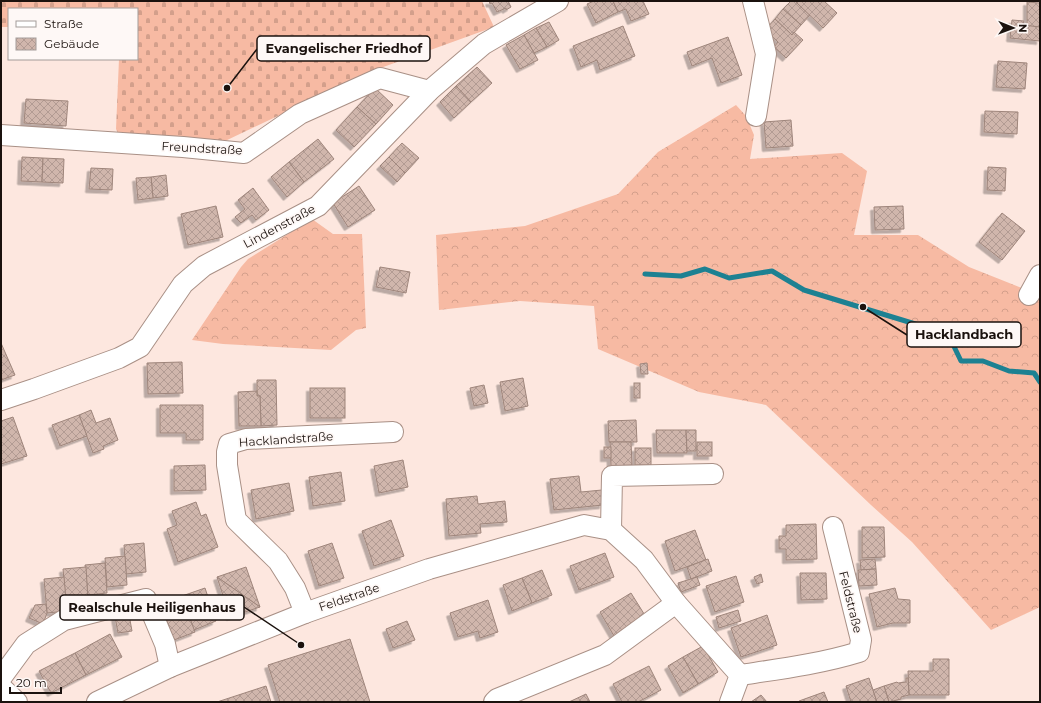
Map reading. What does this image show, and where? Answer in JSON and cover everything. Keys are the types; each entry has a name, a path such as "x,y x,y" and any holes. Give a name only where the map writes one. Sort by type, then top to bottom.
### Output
{"street":[{"name":"Lindenstraße","path":"1,400 119,358 140,347 183,284 204,266 318,206 430,91 484,44 558,1"},
{"path":"753,1 766,54 756,116"},
{"name":"Freundstraße","path":"1,135 183,147 244,153 300,114 380,78 430,91"},
{"path":"1029,295 1040,275"},
{"name":"Hacklandstraße","path":"305,613 295,588 278,561 236,520 227,464 229,444 246,439 393,432"},
{"path":"713,474 612,476 611,530 644,560 676,603 740,675 730,702"},
{"name":"Feldstraße","path":"97,702 170,667 305,613 436,567 584,525 611,530"},
{"name":"Feldstraße","path":"740,675 790,668 835,659 859,652 861,640 833,527"},
{"path":"1,678 26,644 64,620 146,599 165,644 170,667"},
{"path":"494,702 497,699 605,655 676,603"},
{"path":"1,687 17,702"}],"green space":[{"path":"1,1 482,1 494,27 375,70 223,142 122,141 116,129 119,60 138,60 138,8 8,8 8,27 1,27"},
{"path":"736,105 746,116 754,135 750,159 842,153 867,171 854,235 918,235 969,267 1037,294 1040,290 1040,607 991,630 912,542 766,405 699,392 598,349 594,306 520,301 439,310 436,235 525,226 618,194 658,152"},
{"path":"312,219 333,234 362,234 366,328 356,330 331,350 223,344 192,340 241,267 248,259"}],"building":[{"path":"489,1 508,1 511,7 497,12 492,3 490,4"},
{"path":"594,1 613,1 618,12 596,23 587,4"},
{"path":"613,1 643,1 649,14 631,21 626,9 618,12"},
{"path":"791,1 795,1 810,15 801,25 783,9"},
{"path":"798,1 824,1 837,13 823,28 797,3"},
{"path":"1027,2 1040,3 1040,27 1027,26"},
{"path":"783,9 801,25 792,35 775,19"},
{"path":"775,19 792,35 794,32 803,40 786,58 774,47 778,42 765,30"},
{"path":"1012,20 1024,21 1023,25 1040,27 1040,41 1010,38"},
{"path":"549,22 559,40 547,47 536,28"},
{"path":"623,26 635,56 600,70 597,60 581,67 573,46"},
{"path":"536,28 547,47 534,53 524,35"},
{"path":"524,35 538,60 520,69 506,45"},
{"path":"728,37 742,75 721,83 712,58 692,66 687,52"},
{"path":"998,61 1027,63 1025,89 996,87"},
{"path":"477,67 492,83 471,102 456,86"},
{"path":"456,86 471,102 454,118 440,102"},
{"path":"375,88 393,105 376,124 357,107"},
{"path":"26,99 68,101 66,126 24,123"},
{"path":"357,107 376,124 354,147 336,130"},
{"path":"985,111 1018,112 1017,134 984,132"},
{"path":"791,120 793,146 766,148 764,122"},
{"path":"318,139 334,159 304,182 289,162"},
{"path":"402,143 419,158 405,173 389,157"},
{"path":"22,157 43,158 42,182 21,181"},
{"path":"389,157 405,173 397,182 380,166"},
{"path":"43,158 64,159 63,183 42,182"},
{"path":"289,162 304,182 287,197 271,177"},
{"path":"988,167 1006,168 1005,191 987,190"},
{"path":"91,168 113,169 112,190 89,189"},
{"path":"166,175 168,196 153,198 151,177"},
{"path":"151,177 153,198 138,200 136,178"},
{"path":"359,186 375,210 348,227 333,203"},
{"path":"253,188 269,210 256,220 252,215 241,223 235,217 245,209 238,200"},
{"path":"216,206 223,237 188,245 181,214"},
{"path":"903,206 904,229 875,230 874,207"},
{"path":"1002,213 1025,231 1002,260 979,242"},
{"path":"380,267 410,272 406,293 376,287"},
{"path":"1,343 15,375 1,380"},
{"path":"182,362 183,393 148,394 147,363"},
{"path":"647,363 648,374 641,374 640,364"},
{"path":"523,378 528,406 505,411 500,382"},
{"path":"257,380 276,380 277,425 261,426 260,396 257,396"},
{"path":"634,383 640,383 640,398 634,398"},
{"path":"484,385 488,403 474,406 470,388"},
{"path":"310,388 345,388 345,418 310,418"},
{"path":"257,391 257,396 260,396 261,426 239,426 238,392"},
{"path":"160,405 203,405 203,440 186,440 186,433 160,433"},
{"path":"91,410 96,423 110,418 118,440 103,446 104,449 93,453 79,415"},
{"path":"79,415 87,436 60,446 52,425"},
{"path":"13,417 27,456 1,464 1,421"},
{"path":"636,420 637,442 609,442 608,421"},
{"path":"656,430 686,430 687,453 657,453"},
{"path":"686,430 696,430 696,451 687,451"},
{"path":"610,442 631,442 632,465 611,466"},
{"path":"697,442 712,442 712,456 697,456"},
{"path":"604,447 611,447 611,458 604,458"},
{"path":"635,448 651,448 651,465 635,465"},
{"path":"403,460 408,487 379,493 374,466"},
{"path":"205,465 206,490 174,491 174,466"},
{"path":"341,472 345,501 313,506 309,477"},
{"path":"579,476 581,492 602,490 603,505 554,510 550,479"},
{"path":"289,483 294,511 256,519 251,490"},
{"path":"477,496 478,504 505,501 507,522 480,524 481,533 449,536 446,499"},
{"path":"196,502 201,516 206,514 218,547 178,562 167,529 177,525 172,511"},
{"path":"391,520 404,556 374,566 362,531"},
{"path":"816,524 817,559 786,560 786,549 779,549 779,536 786,536 786,525"},
{"path":"862,527 884,527 885,557 862,558"},
{"path":"695,530 706,560 675,571 665,541"},
{"path":"144,543 146,572 126,574 124,545"},
{"path":"332,543 344,578 319,586 308,551"},
{"path":"605,553 614,577 579,590 570,566"},
{"path":"125,556 127,585 107,587 105,558"},
{"path":"708,559 712,571 691,579 687,567"},
{"path":"875,559 876,569 861,570 860,560"},
{"path":"105,563 107,593 88,595 85,565"},
{"path":"86,567 88,601 66,603 63,569"},
{"path":"246,567 260,607 217,577"},
{"path":"876,569 877,585 859,586 858,570"},
{"path":"542,570 552,595 532,603 522,578"},
{"path":"800,573 826,573 827,599 801,600"},
{"path":"761,574 763,582 757,584 754,577"},
{"path":"736,576 744,602 715,612 706,586"},
{"path":"64,577 67,611 47,613 44,579"},
{"path":"217,577 260,607 230,617"},
{"path":"697,577 700,585 681,592 678,583"},
{"path":"522,578 532,603 512,611 503,585"},
{"path":"205,588 216,621 194,630 182,596"},
{"path":"895,588 898,599 910,600 910,623 893,623 877,627 869,594"},
{"path":"631,593 646,617 614,636 600,612"},
{"path":"183,600 195,632 174,640 162,608"},
{"path":"488,600 498,632 480,638 478,631 458,637 450,613"},
{"path":"46,604 47,613 43,624 29,618 35,605"},
{"path":"128,609 132,631 118,633 114,611"},
{"path":"738,610 741,621 719,628 716,617"},
{"path":"767,615 777,645 741,657 731,628"},
{"path":"407,621 415,640 393,648 386,629"},
{"path":"110,634 122,657 86,675 75,653"},
{"path":"350,639 370,702 280,702 268,665"},
{"path":"703,646 718,672 698,684 683,657"},
{"path":"75,653 86,675 51,693 39,671"},
{"path":"683,657 698,684 683,693 668,666"},
{"path":"933,659 949,659 949,695 909,695 908,671 933,671"},
{"path":"649,666 661,690 638,702 622,702 613,684"},
{"path":"869,678 877,702 851,702 846,686"},
{"path":"906,678 908,678 909,695 889,702 884,686 897,682 906,682"},
{"path":"266,686 271,702 217,702"},
{"path":"884,686 889,702 877,702 873,690"},
{"path":"824,692 828,702 799,702 799,701"},
{"path":"586,694 590,702 569,702"},
{"path":"761,695 767,702 751,702"}],"waterway":[{"path":"645,274 681,276 705,269 729,278 772,271 804,290 948,334 961,361 983,361 1009,371 1034,373 1040,382"}],"place":[{"name":"Evangelischer Friedhof","path":"227,88"},
{"name":"Hacklandbach","path":"863,307"},
{"name":"Realschule Heiligenhaus","path":"301,645"}]}
